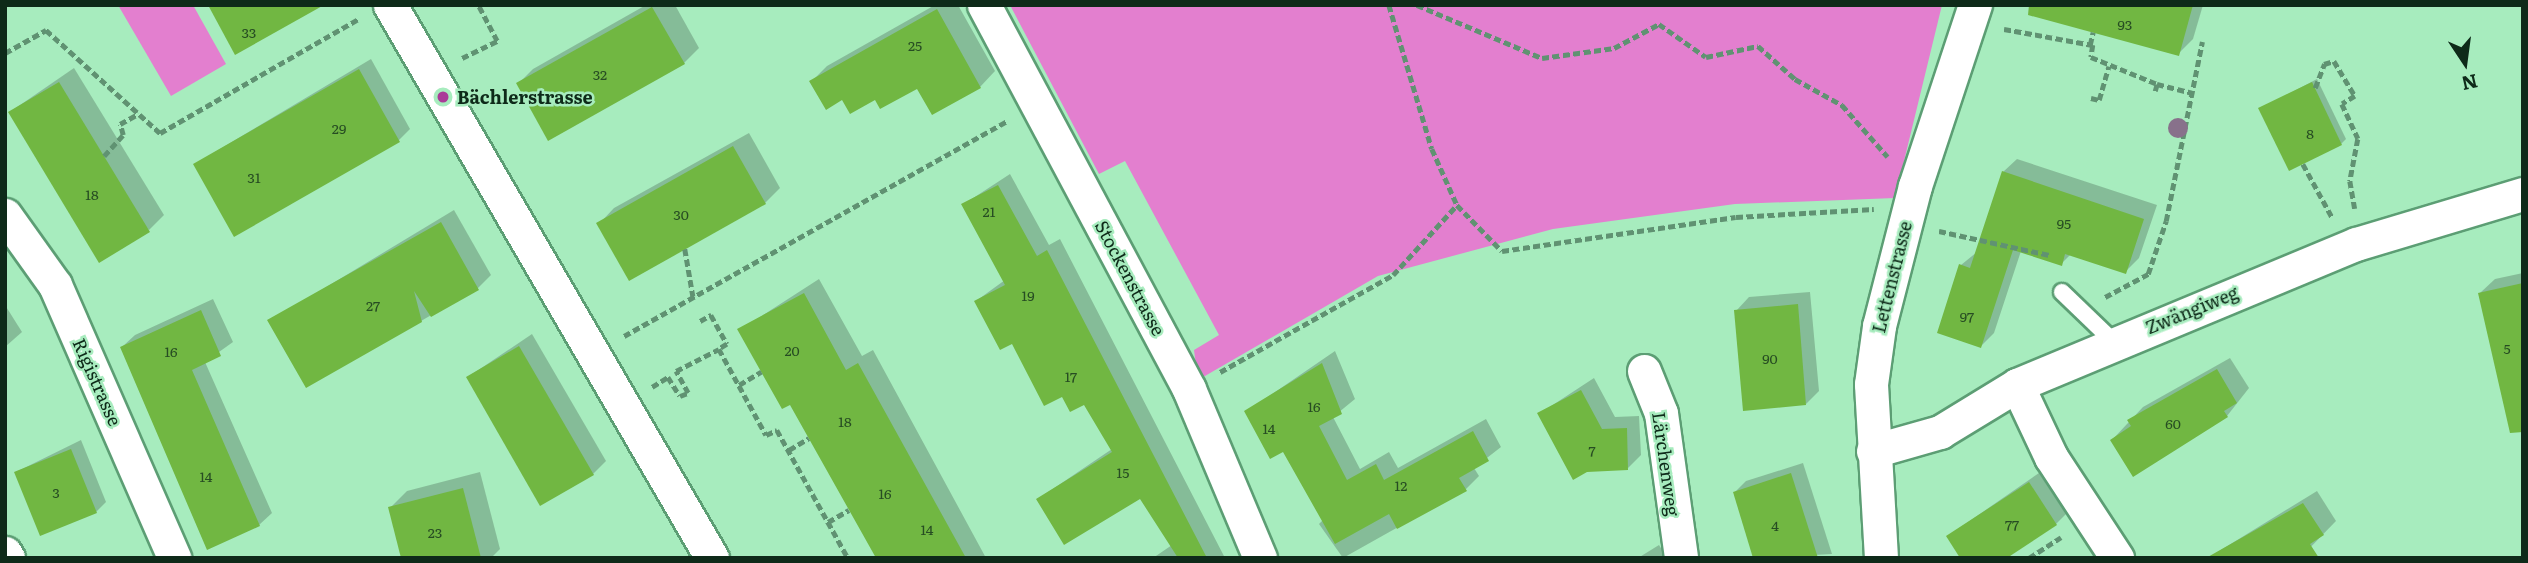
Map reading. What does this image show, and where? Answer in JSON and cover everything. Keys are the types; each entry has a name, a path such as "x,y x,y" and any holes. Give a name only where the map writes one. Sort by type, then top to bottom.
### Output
{"street":[{"name":"Stockenstrasse","path":"984,5 1189,389 1260,558"},
{"name":"Lettenstrasse","path":"1881,558 1873,451 1879,326 1918,207 1975,5"},
{"path":"379,9 712,558"},
{"name":"Zwängiweg","path":"1873,451 1940,432 2017,385 2114,342 2356,244 2523,194"},
{"name":"Rigistrasse","path":"5,215 55,285 173,558"},
{"name":"Lärchenweg","path":"1644,371 1661,413 1681,558"},
{"path":"2017,385 2051,457 2117,558"}],"lane":[{"path":"2062,292 2114,342"}],"path":[{"path":"458,60 497,40 478,5"},
{"path":"1390,5 1433,149 1457,205 1502,251 1737,216 1918,207 2049,255"},
{"path":"1416,5 1542,58 1614,48 1659,24 1706,57 1758,46 1796,79 1842,105 1918,207"},
{"path":"5,53 46,30 160,133 379,9"},
{"path":"2016,31 2090,45"},
{"path":"2093,33 2091,57 2157,84 2192,93"},
{"path":"2082,309 2148,274 2202,42"},
{"path":"2315,88 2324,64 2334,61 2355,96 2342,104 2358,139 2350,181 2355,210"},
{"path":"2091,98 2099,100 2109,66"},
{"path":"2155,91 2157,84"},
{"path":"104,156 123,135 120,124 138,114"},
{"path":"650,320 1019,115"},
{"path":"2303,164 2332,218"},
{"path":"1189,389 1393,275 1457,205"},
{"path":"685,249 693,296"},
{"path":"668,377 680,396 688,393 676,371 727,344 710,315 700,321"},
{"path":"719,349 766,435 777,430 848,558"},
{"path":"738,385 761,372"},
{"path":"789,450 809,438"},
{"path":"828,522 849,510"}],"shaded area":[{"path":"118,5 193,5 226,64 171,96"},
{"path":"1010,5 1942,5 1895,198 1735,204 1553,229 1378,276 1198,380 1194,350 1219,335 1125,161 1099,174"}],"building":[{"path":"208,5 324,5 235,55"},
{"path":"2029,5 2193,5 2179,56 2028,15"},
{"path":"652,7 685,64 548,141 516,83"},
{"path":"937,9 981,88 932,115 917,89 880,109 875,100 850,114 842,100 826,110 809,81"},
{"path":"359,69 400,142 234,237 193,164"},
{"path":"59,82 150,232 99,263 8,112"},
{"path":"2312,82 2342,145 2289,171 2258,108"},
{"path":"733,146 766,204 629,281 596,223"},
{"path":"2002,171 2144,219 2126,274 2065,254 2062,266 2013,250 1981,348 1937,333 1959,264 1970,268"},
{"path":"998,185 1037,256 1047,250 1207,558 1178,558 1140,499 1064,545 1036,499 1112,452 1084,405 1070,412 1062,397 1044,406 1012,344 1000,350 974,301 1005,285 961,204"},
{"path":"441,222 479,290 431,317 414,291 422,322 306,388 267,320"},
{"path":"2523,283 2523,432 2510,433 2478,293"},
{"path":"804,293 846,370 858,363 966,558 876,558 790,405 782,409 737,329"},
{"path":"1798,304 1806,405 1743,411 1734,310"},
{"path":"201,310 221,356 192,370 260,526 207,550 120,347"},
{"path":"519,346 594,475 540,506 466,377"},
{"path":"1322,363 1342,414 1319,426 1347,480 1376,464 1384,480 1473,431 1489,461 1459,478 1467,491 1397,529 1389,514 1335,544 1283,452 1270,459 1244,411"},
{"path":"2217,369 2237,403 2224,411 2228,417 2133,477 2110,440 2131,426 2127,420"},
{"path":"1581,390 1602,429 1627,428 1628,470 1587,472 1573,480 1537,413"},
{"path":"71,449 97,513 40,536 14,472"},
{"path":"1791,473 1818,558 1753,558 1733,492"},
{"path":"2029,482 2057,525 2007,558 1960,558 1946,536"},
{"path":"463,488 481,558 401,558 388,507"},
{"path":"2303,503 2324,535 2310,544 2319,558 2206,558"}],"place":[{"name":"Bächlerstrasse","path":"443,97"}]}
